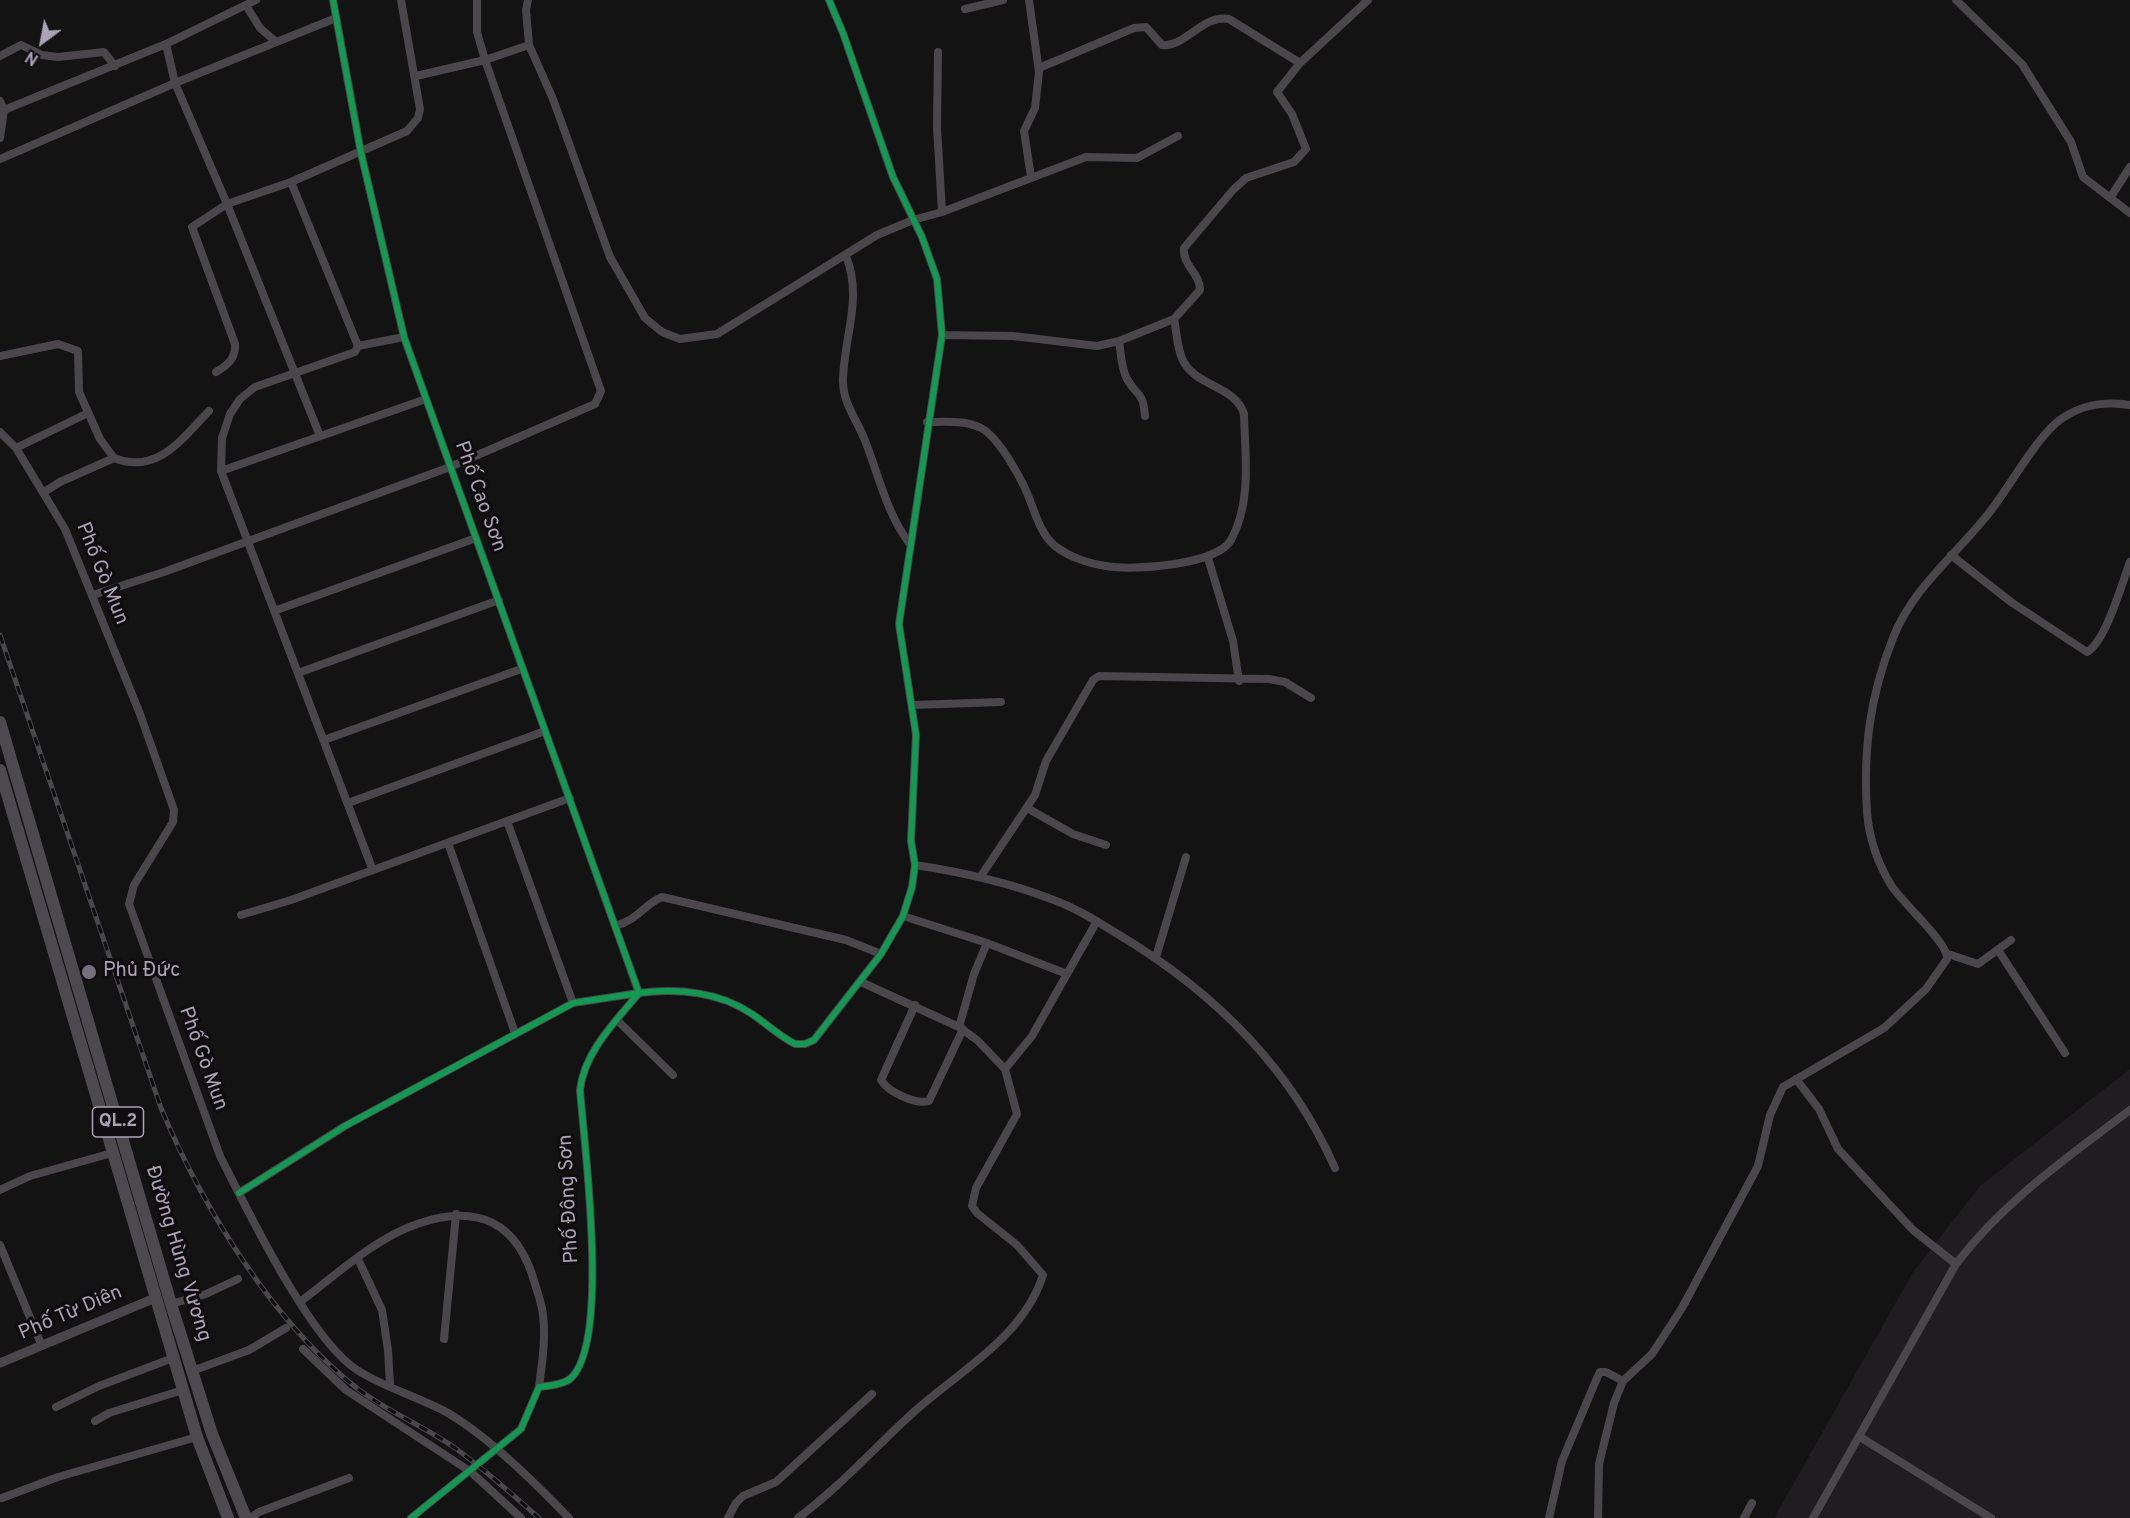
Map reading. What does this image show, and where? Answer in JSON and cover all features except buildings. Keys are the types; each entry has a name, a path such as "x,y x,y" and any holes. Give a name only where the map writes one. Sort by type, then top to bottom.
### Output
{"highway":[{"name":"Đường Hùng Vương","path":"0,722 171,1304 212,1434 248,1518"},
{"name":"Đường Hùng Vương","path":"0,770 197,1437 228,1518"}],"street":[{"path":"4,110 166,44 246,7 256,0"},
{"name":"Phố Cao Sơn","path":"333,0 361,153 404,337 521,669 570,798 639,993"},
{"path":"216,372 227,366 236,353 235,344 192,227 196,221 227,204 291,182 407,131 418,118 420,109 401,0"},
{"path":"93,596 450,467 595,404 601,391 484,60 477,32 477,0"},
{"path":"528,0 526,10 530,45 553,99 610,257 645,318 662,332 680,339 717,334 877,235 913,220 942,212 1086,157 1137,158 1178,136"},
{"path":"238,1193 345,1126 573,1003 662,990 717,998 751,1013 795,1044 805,1044 814,1040 861,982 881,954 903,916 911,895 915,865 911,841 916,761 913,705 899,624 927,422 942,335 938,279 922,237 893,177 843,33 829,0"},
{"path":"965,9 1003,0"},
{"path":"1029,0 1039,68 1035,108 1024,131 1031,177"},
{"path":"1956,0 2022,64 2071,142 2079,172 2130,213"},
{"path":"942,335 1012,336 1097,346 1119,341 1174,319 1200,290 1200,284 1183,257 1184,248 1246,178 1294,162 1306,150 1292,114 1277,92 1300,63 1366,1"},
{"path":"246,7 260,28 275,41"},
{"path":"0,159 275,41 336,18"},
{"path":"1039,68 1134,28 1146,27 1162,45 1170,45 1208,22 1223,18 1229,19 1300,63"},
{"path":"166,44 175,83 227,204 320,436"},
{"path":"0,56 21,45 42,56 58,57 104,52 115,66"},
{"path":"416,76 484,60 530,45"},
{"path":"938,52 937,127 942,212"},
{"path":"0,101 4,110 0,138"},
{"path":"2110,198 2130,167"},
{"path":"291,182 358,346 355,352 255,387 240,399 230,414 222,438 221,471 372,868"},
{"path":"846,256 853,307 844,363 844,392 867,446 891,513 909,543"},
{"path":"927,422 966,423 982,428 995,441 1026,490 1041,530 1055,546 1076,557 1107,566 1131,568 1208,558 1230,542 1242,513 1245,496 1244,414 1242,404 1200,379 1184,363 1174,319"},
{"path":"358,346 404,337"},
{"path":"1119,341 1125,373 1128,381 1142,394 1145,416"},
{"path":"0,356 58,345 78,351 79,392 100,439 114,458 125,462 141,463 168,453 209,411"},
{"path":"221,471 426,399"},
{"path":"2011,940 1978,964 1947,954 1898,895 1876,855 1867,813 1866,736 1879,677 1901,618 1916,593 1988,515 2058,421 2094,404 2105,402 2130,405"},
{"path":"16,448 88,412"},
{"name":"Phố Gò Mun","path":"0,432 16,448 65,529 140,714 174,810 173,822 134,885 129,904 220,1156 238,1193 300,1302 337,1352 357,1370 451,1415 496,1450 569,1518"},
{"path":"44,492 60,482 114,458"},
{"path":"274,611 476,538"},
{"path":"1951,555 2011,602 2087,652 2096,645 2102,633 2130,562"},
{"path":"1208,558 1233,641 1239,681"},
{"path":"298,673 498,600"},
{"path":"324,740 521,669"},
{"path":"981,876 1039,786 1046,761 1093,680 1099,675 1239,681 1269,679 1285,682 1311,698"},
{"path":"913,705 1001,702"},
{"path":"348,803 545,731"},
{"path":"241,915 291,900 372,868 570,798"},
{"path":"1026,808 1073,834 1106,845"},
{"path":"507,820 573,1003"},
{"path":"448,843 515,1033"},
{"path":"1156,957 1186,857"},
{"path":"915,865 981,876 1052,899 1097,921 1156,957 1238,1025 1305,1107 1335,1168"},
{"path":"615,926 637,918 651,902 663,897 846,940 881,954"},
{"path":"903,916 987,943 1067,974"},
{"path":"1005,1069 1032,1036 1097,921"},
{"path":"915,1005 881,1080 895,1092 923,1103 929,1101 961,1028 974,974 987,943"},
{"path":"1998,950 2065,1053"},
{"path":"1598,1518 1599,1464 1604,1438 1623,1381 1652,1354 1682,1308 1758,1166 1776,1099 1783,1087 1884,1028 1926,989 1942,967 1947,954"},
{"path":"798,1518 917,1409 994,1346 1039,1288 1043,1275 1034,1262 1000,1230 976,1214 972,1206 976,1188 1017,1114 1005,1069 961,1028 861,982"},
{"name":"Phố Đông Sơn","path":"539,1388 569,1380 584,1352 591,1290 591,1218 580,1090 581,1077 588,1060 639,993"},
{"path":"617,1020 673,1075"},
{"path":"1796,1079 1819,1109 1838,1149 1919,1236 1956,1264"},
{"path":"1813,1518 1956,1264 1970,1245 2024,1191 2130,1110"},
{"path":"0,1190 30,1176 112,1153"},
{"path":"444,1339 456,1214"},
{"path":"300,1302 387,1237 417,1224 456,1214 487,1219 512,1234 530,1265 543,1313 544,1345 539,1388 521,1430 411,1518"},
{"path":"0,1245 41,1344"},
{"path":"358,1258 382,1310 390,1385"},
{"path":"171,1304 206,1294 238,1279"},
{"name":"Phố Từ Diên","path":"0,1363 155,1298"},
{"path":"192,1371 249,1350 286,1328"},
{"path":"303,1349 345,1390 471,1472 521,1518"},
{"path":"56,1407 99,1386 173,1358"},
{"path":"1550,1518 1562,1461 1600,1372 1606,1372 1623,1381"},
{"path":"95,1422 109,1413 183,1390"},
{"path":"728,1518 736,1503 743,1496 776,1482 872,1394"},
{"path":"2,1498 58,1477 197,1437"},
{"path":"1860,1437 1991,1518"},
{"path":"248,1518 349,1478"},
{"path":"1744,1518 1752,1503"}],"shaded area":[{"path":"2130,1069 2130,1518 1774,1518 1913,1272 1980,1186"}],"railway":[{"path":"0,635 161,1108 197,1184 219,1223 269,1297 327,1362 358,1389 455,1448 539,1518"}],"cycle path":[{"path":"239,1193 345,1126 573,1003 639,993 404,337 361,153 333,0"},
{"path":"411,1518 521,1429 539,1387 567,1381 582,1359 589,1327 592,1241 580,1090 594,1050 611,1026 639,993 669,991 698,993 726,1001 740,1007 795,1044 805,1044 814,1040 881,954 903,916 912,887 915,865 911,841 916,735 899,624 942,335 937,279 922,237 893,177 843,33 829,0"}],"place":[{"name":"Phủ Đức","path":"89,972"}]}
